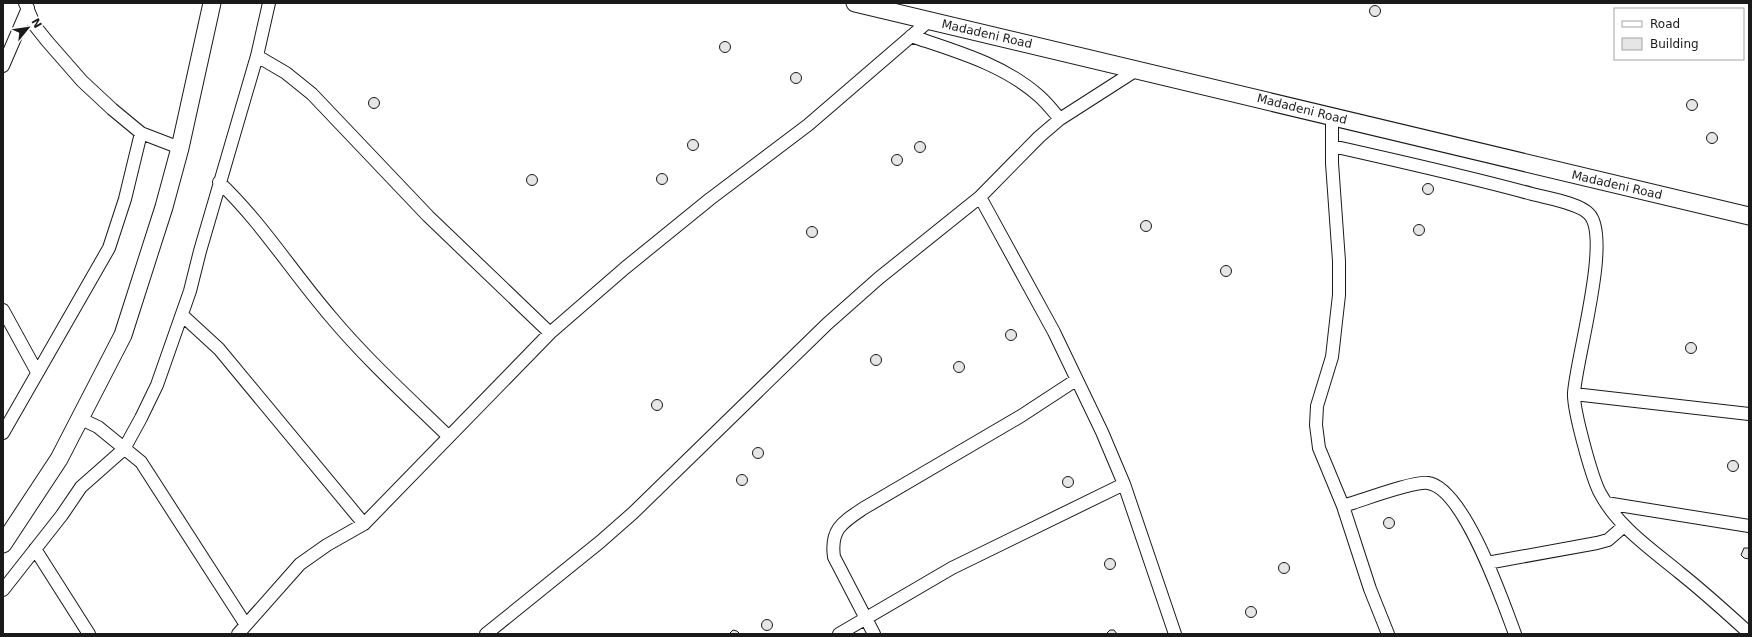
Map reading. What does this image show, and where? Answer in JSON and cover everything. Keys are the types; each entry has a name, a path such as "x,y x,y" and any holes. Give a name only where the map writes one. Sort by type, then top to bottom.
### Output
{"street":[{"path":"3,544 42,486 81,418 123,336 147,263 180,148 212,3"},
{"path":"3,590 81,486 124,449 157,385 182,315 219,182 257,56 269,3"},
{"name":"Madadeni Road","path":"855,3 910,9 930,20 1749,216"},
{"path":"26,6 35,26 82,81 141,133 180,148"},
{"path":"3,66 26,6"},
{"path":"81,418 98,427 124,449 133,453 149,472 242,629 300,564 327,545 364,524 448,436 550,333 625,268 710,199 808,125 930,20"},
{"path":"911,36 970,56 996,68 1039,96 1060,118"},
{"path":"257,56 286,73 312,94 428,216 550,333"},
{"path":"486,634 600,542 747,403 833,319 879,278 980,198 1038,137 1060,118 1138,69"},
{"path":"1332,117 1332,146 1339,261 1339,295 1332,357 1317,406 1316,425 1319,448 1343,506 1370,589 1388,634"},
{"path":"3,433 109,248 125,199 141,133"},
{"path":"1332,146 1453,172 1562,202 1590,214 1595,223 1597,234 1596,254 1593,284 1574,394 1579,424 1599,491 1606,503 1624,526 1749,633"},
{"path":"219,182 243,205 330,317 374,364 448,436"},
{"path":"980,198 1051,326 1102,432 1124,484 1176,634"},
{"path":"3,310 38,372"},
{"path":"182,315 219,349 364,524"},
{"path":"874,634 834,557 832,544 840,525 864,508 1021,416 1076,380"},
{"path":"1574,394 1749,414"},
{"path":"1343,506 1412,485 1428,483 1445,492 1454,500 1463,513 1487,562 1515,634"},
{"path":"839,634 952,568 1124,484"},
{"path":"1606,503 1749,526"},
{"path":"1487,562 1597,543 1608,540 1624,526"},
{"path":"35,549 89,634"}],"building":[{"path":"1375,5 1379,7 1381,11 1379,15 1375,17 1371,15 1369,11 1371,7"},
{"path":"725,41 729,43 731,47 729,51 725,53 721,51 719,47 721,43"},
{"path":"796,72 800,74 802,78 800,82 796,84 792,82 790,78 792,74"},
{"path":"374,97 378,99 380,103 378,107 374,109 370,107 368,103 370,99"},
{"path":"1692,99 1696,101 1698,105 1696,109 1692,111 1688,109 1686,105 1688,101"},
{"path":"1712,132 1716,134 1718,138 1716,142 1712,144 1708,142 1706,138 1708,134"},
{"path":"693,139 697,141 699,145 697,149 693,151 689,149 687,145 689,141"},
{"path":"920,141 924,143 926,147 924,151 920,153 916,151 914,147 916,143"},
{"path":"897,154 901,156 903,160 901,164 897,166 893,164 891,160 893,156"},
{"path":"662,173 666,175 668,179 666,183 662,185 658,183 656,179 658,175"},
{"path":"532,174 536,176 538,180 536,184 532,186 528,184 526,180 528,176"},
{"path":"1428,183 1432,185 1434,189 1432,193 1428,195 1424,193 1422,189 1424,185"},
{"path":"1146,220 1150,222 1152,226 1150,230 1146,232 1142,230 1140,226 1142,222"},
{"path":"1419,224 1423,226 1425,230 1423,234 1419,236 1415,234 1413,230 1415,226"},
{"path":"812,226 816,228 818,232 816,236 812,238 808,236 806,232 808,228"},
{"path":"1226,265 1230,267 1232,271 1230,275 1226,277 1222,275 1220,271 1222,267"},
{"path":"1011,329 1015,331 1017,335 1015,339 1011,341 1007,339 1005,335 1007,331"},
{"path":"1691,342 1695,344 1697,348 1695,352 1691,354 1687,352 1685,348 1687,344"},
{"path":"876,354 880,356 882,360 880,364 876,366 872,364 870,360 872,356"},
{"path":"959,361 963,363 965,367 963,371 959,373 955,371 953,367 955,363"},
{"path":"657,399 661,401 663,405 661,409 657,411 653,409 651,405 653,401"},
{"path":"758,447 762,449 764,453 762,457 758,459 754,457 752,453 754,449"},
{"path":"1733,460 1737,462 1739,466 1737,470 1733,472 1729,470 1727,466 1729,462"},
{"path":"742,474 746,476 748,480 746,484 742,486 738,484 736,480 738,476"},
{"path":"1068,476 1072,478 1074,482 1072,486 1068,488 1064,486 1062,482 1064,478"},
{"path":"1389,517 1393,519 1395,523 1393,527 1389,529 1385,527 1383,523 1385,519"},
{"path":"1744,548 1749,548 1749,559 1744,558 1741,555"},
{"path":"1110,558 1114,560 1116,564 1114,568 1110,570 1106,568 1104,564 1106,560"},
{"path":"1284,562 1288,564 1290,568 1288,572 1284,574 1280,572 1278,568 1280,564"},
{"path":"1251,606 1255,608 1257,612 1255,616 1251,618 1247,616 1245,612 1247,608"},
{"path":"767,619 771,621 773,625 771,629 767,631 763,629 761,625 763,621"},
{"path":"733,630 737,631 740,634 729,634"},
{"path":"1110,630 1114,630 1117,634 1106,634"}]}
